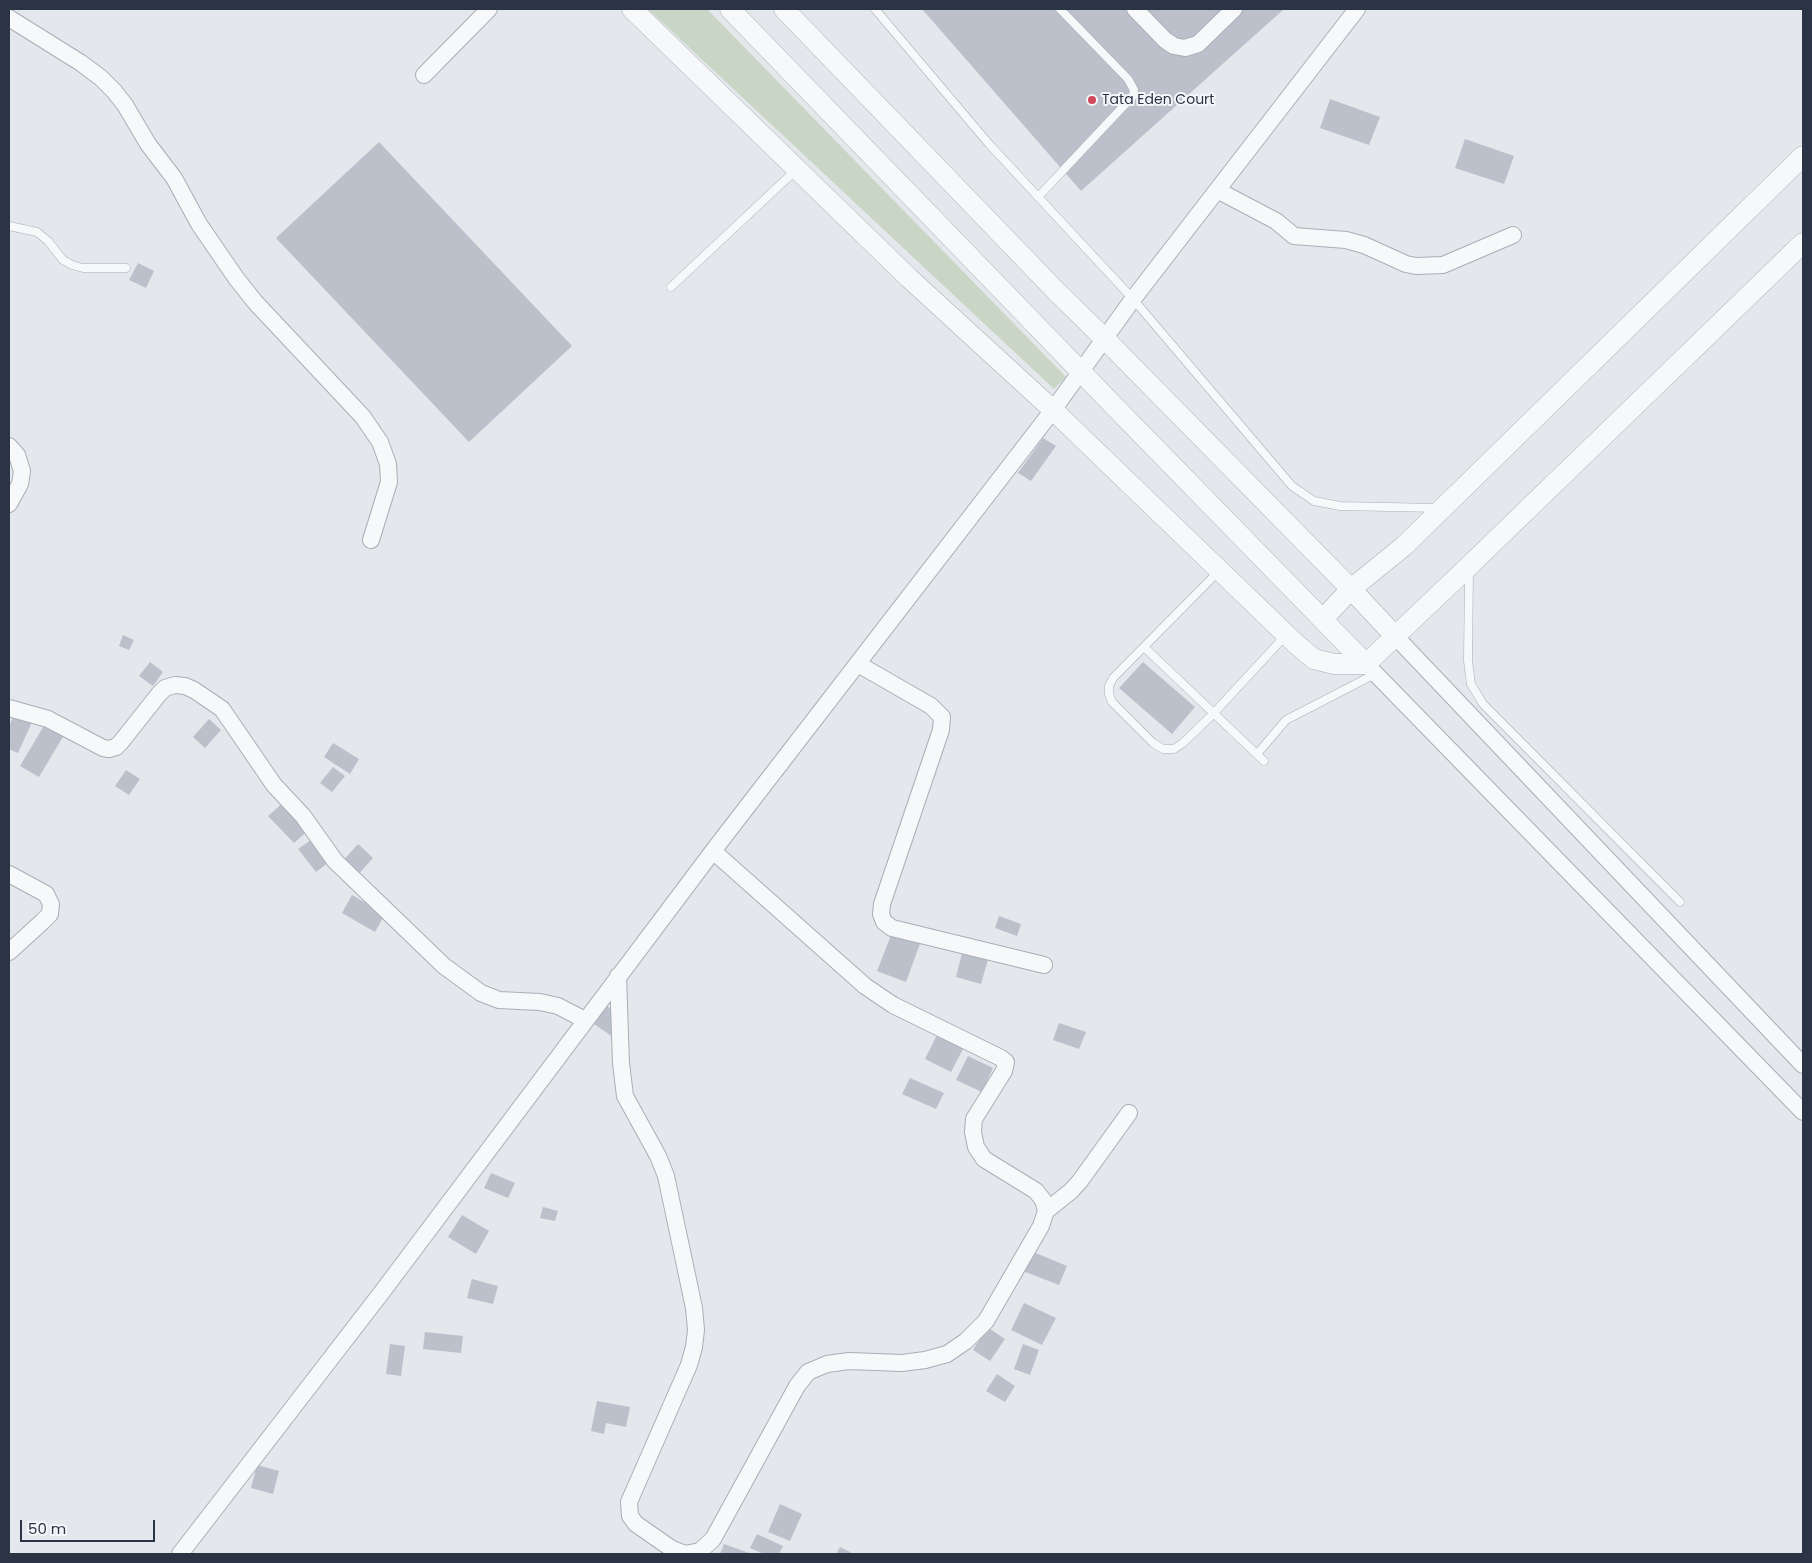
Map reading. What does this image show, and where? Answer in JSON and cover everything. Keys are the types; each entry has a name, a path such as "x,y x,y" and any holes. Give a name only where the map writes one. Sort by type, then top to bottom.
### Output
{"street":[{"path":"424,75 489,9"},
{"path":"632,9 909,278 1053,410 1286,634 1314,659 1371,669"},
{"path":"730,9 1803,1112"},
{"path":"784,9 1042,277 1351,589 1803,1065"},
{"path":"1135,9 1165,40 1174,46 1186,48 1198,44 1234,9"},
{"path":"180,1554 382,1292 713,851 1082,372 1133,299 1357,9"},
{"path":"9,18 81,63 114,91 125,105 148,144 174,178 200,224 236,278 255,302 350,403 380,442 388,464 389,482 371,540"},
{"path":"1323,619 1351,589 1404,546 1803,156"},
{"path":"1217,190 1276,221 1294,236 1346,240 1364,245 1406,264 1416,266 1443,265 1513,236"},
{"path":"1371,669 1395,636 1803,243"},
{"path":"9,446 17,455 22,471 20,484 9,504"},
{"path":"858,664 932,706 942,717 941,730 882,904 881,914 884,922 892,928 1044,965"},
{"path":"9,708 48,719 103,748 109,749 116,747 122,742 165,688 175,685 185,686 194,690 222,709 274,785 303,816 335,861 444,966 481,993 499,1000 540,1002 558,1006 585,1020"},
{"path":"713,851 865,986 893,1005 1002,1058 1006,1062 1004,1071 974,1119 973,1132 976,1147 984,1159 1036,1190 1046,1211"},
{"path":"9,874 46,894 52,904 50,914 9,952"},
{"path":"618,976 621,1064 625,1096 658,1156 666,1176 694,1308 696,1330 689,1365 630,1502 630,1516 636,1524 671,1552 685,1554 700,1551 713,1539 797,1386 808,1372 827,1364 849,1361 902,1363 925,1360 947,1354 966,1341 986,1322 1041,1226 1046,1211 1080,1181 1129,1113"}],"lane":[{"path":"875,9 989,144 1133,299 1292,486 1314,501 1340,506 1441,508"},
{"path":"1038,197 1133,96 1134,90 1128,79 1060,9"},
{"path":"670,287 797,169"},
{"path":"9,226 37,232 48,240 63,260 72,265 83,268 126,268"},
{"path":"1469,566 1468,660 1471,684 1483,704 1680,902"},
{"path":"1220,570 1113,678 1109,686 1112,702 1153,743 1163,749 1174,749 1183,743 1213,714 1286,634"},
{"path":"1144,647 1264,761"},
{"path":"1257,754 1286,720 1371,669"}],"green space":[{"path":"648,9 707,9 1066,377 1054,389"}],"building":[{"name":"Tata Eden Court","path":"922,9 1284,9 1081,191"},
{"path":"1330,99 1380,117 1369,145 1320,128"},
{"path":"1465,139 1514,156 1504,184 1455,168"},
{"path":"379,142 572,346 469,442 276,238"},
{"path":"138,263 154,271 146,288 129,280"},
{"path":"1043,438 1056,446 1031,481 1018,473"},
{"path":"123,635 134,640 129,650 119,646"},
{"path":"150,662 163,672 153,686 139,676"},
{"path":"1143,662 1195,707 1172,734 1119,688"},
{"path":"14,714 32,722 18,753 9,749 9,727"},
{"path":"209,719 221,730 205,748 193,737"},
{"path":"45,724 64,735 39,777 20,766"},
{"path":"333,743 359,759 350,774 324,757"},
{"path":"333,767 345,776 332,792 320,783"},
{"path":"126,770 140,779 129,795 115,786"},
{"path":"285,801 311,828 294,843 268,816"},
{"path":"311,840 328,863 316,872 298,849"},
{"path":"358,844 373,858 355,878 340,864"},
{"path":"352,895 385,914 375,932 342,913"},
{"path":"999,916 1021,924 1017,936 995,928"},
{"path":"893,930 921,941 906,982 877,971"},
{"path":"963,949 989,956 981,984 956,977"},
{"path":"607,1005 616,1017 613,1037 594,1024"},
{"path":"1059,1023 1086,1032 1079,1049 1053,1040"},
{"path":"937,1035 963,1049 951,1072 925,1059"},
{"path":"968,1056 993,1068 982,1092 956,1080"},
{"path":"910,1078 944,1093 936,1109 902,1094"},
{"path":"491,1173 515,1183 508,1198 484,1188"},
{"path":"543,1207 558,1211 555,1221 540,1218"},
{"path":"462,1215 489,1231 476,1254 448,1237"},
{"path":"1031,1251 1067,1266 1059,1285 1023,1271"},
{"path":"472,1279 498,1286 493,1304 467,1298"},
{"path":"1024,1303 1056,1318 1042,1345 1011,1330"},
{"path":"987,1327 1005,1339 990,1361 973,1350"},
{"path":"425,1332 463,1336 461,1353 423,1349"},
{"path":"390,1344 405,1346 401,1376 386,1374"},
{"path":"1023,1344 1039,1350 1030,1375 1014,1369"},
{"path":"997,1374 1015,1386 1005,1402 986,1391"},
{"path":"597,1401 630,1407 626,1427 606,1423 604,1434 591,1431"},
{"path":"257,1465 279,1471 273,1494 251,1488"},
{"path":"780,1504 802,1514 790,1541 768,1532"},
{"path":"757,1534 783,1546 779,1554 764,1554 750,1548"},
{"path":"724,1544 752,1554 720,1554"},
{"path":"840,1547 854,1554 836,1554"}],"place":[{"name":"Tata Eden Court","path":"1092,100"}]}
